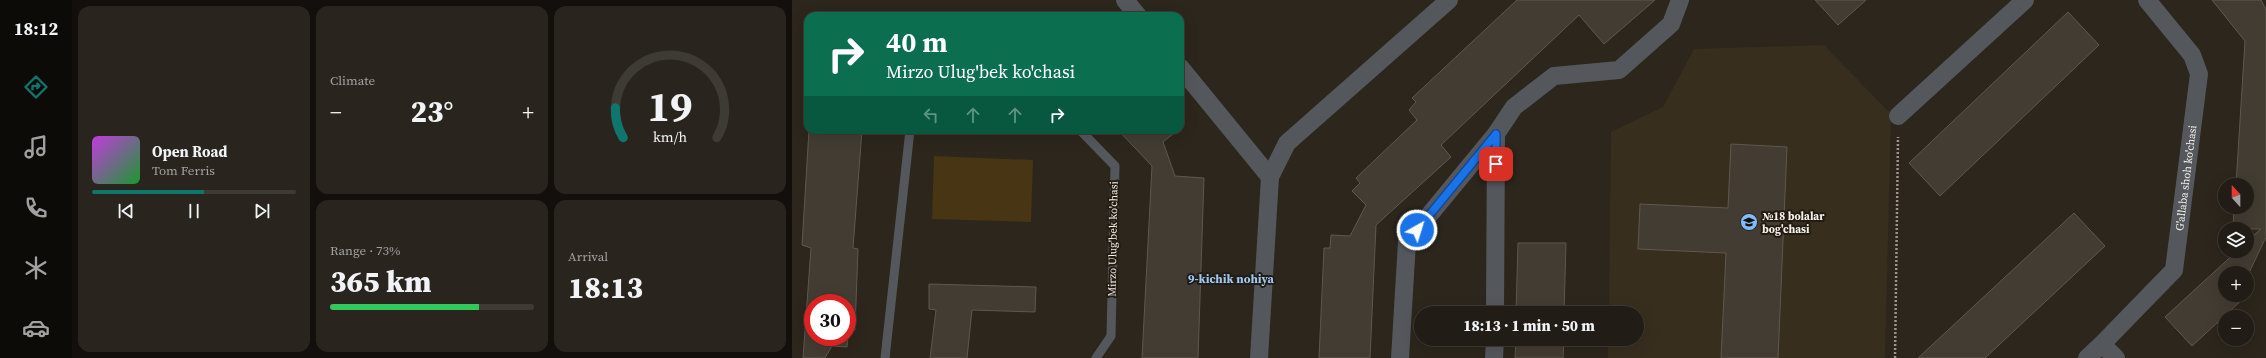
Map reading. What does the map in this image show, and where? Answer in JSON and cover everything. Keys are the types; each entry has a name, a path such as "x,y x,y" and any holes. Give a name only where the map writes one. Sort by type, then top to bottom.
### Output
{"street":[{"path":"1125,0 1135,12"},
{"path":"1259,358 1270,177 1287,143 1449,0"},
{"path":"1400,358 1407,242 1496,134 1514,107 1554,76 1619,70 1671,24 1680,0"},
{"path":"1898,116 2025,0"},
{"name":"G'allaba shoh ko'chasi","path":"2087,358 2174,270 2199,74 2192,55 2147,0"},
{"path":"1184,72 1270,177"},
{"path":"1495,306 1496,134"},
{"path":"2102,344 2116,358"},
{"path":"1494,346 1494,358"}],"lane":[{"path":"885,358 910,134"},
{"name":"Mirzo Ulug'bek ko'chasi","path":"1084,134 1115,166 1111,336 1096,358"}],"path":[{"path":"1895,358 1898,116"}],"shaded area":[{"name":"№18 bolalar bog'chasi","path":"1824,45 1891,114 1885,358 1608,358 1608,346 1644,346 1644,306 1609,306 1611,132 1663,107 1694,49"},
{"path":"934,156 1033,160 1031,222 932,219"}],"building":[{"path":"1517,0 1655,0 1604,44 1579,15 1441,145 1451,157 1376,225 1370,358 1319,358 1324,248 1330,248 1331,235 1350,236 1366,205 1352,191 1360,183 1356,178 1417,120 1409,110 1416,102 1412,98"},
{"path":"1815,0 1866,0 1838,25"},
{"path":"2212,0 2261,0 2266,10 2266,237 2252,266 2221,266 2229,258 2254,258 2254,235 2261,229 2254,229 2254,222 2233,222 2234,214 2254,214 2254,178 2236,178 2245,41"},
{"path":"2068,12 2099,45 1940,196 1909,163"},
{"path":"809,134 862,134 853,248 858,249 856,303 856,294 808,294 811,248 802,245"},
{"path":"1122,134 1173,134 1163,142 1175,176 1204,178 1198,358 1142,358 1152,166"},
{"path":"1731,144 1787,147 1778,358 1721,358 1726,253 1638,249 1640,204 1728,208"},
{"path":"2074,213 2105,246 1985,358 1918,358"},
{"path":"1518,243 1566,243 1564,306 1516,306"},
{"path":"2218,268 2218,302 2240,302 2231,310 2218,310 2218,322 2192,346 2165,317"},
{"path":"929,284 1036,287 1035,312 972,310 967,358 930,358 936,310 929,309"},
{"path":"804,344 804,346 832,346 825,358 803,358"},
{"path":"1516,346 1564,346 1563,358 1515,358"}],"place":[{"name":"№18 bolalar bog'chasi","path":"1749,222"}],"district":[{"name":"9-kichik nohiya","path":"1231,279"}],"route":[{"path":"1417,230 1496,134 1496,164"}]}
